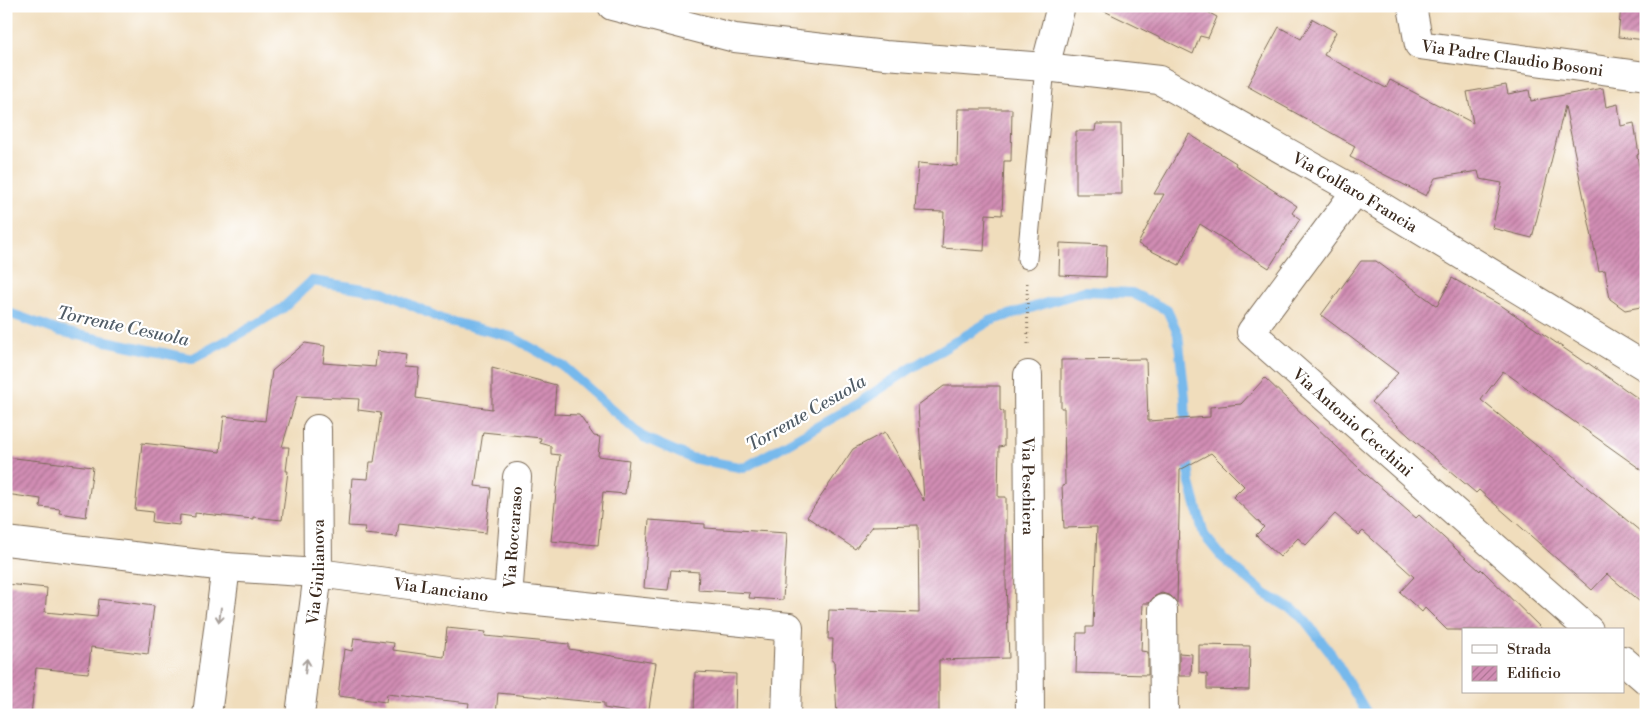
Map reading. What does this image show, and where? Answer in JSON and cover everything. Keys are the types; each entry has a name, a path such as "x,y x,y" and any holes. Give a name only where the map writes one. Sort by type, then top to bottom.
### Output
{"street":[{"name":"Via Golfaro Francia","path":"612,6 735,38 885,55 1045,67 1159,80 1356,191 1646,367"},
{"path":"1045,67 1061,6"},
{"name":"Via Padre Claudio Bosoni","path":"1412,6 1419,45 1646,76"},
{"name":"Via Antonio Cecchini","path":"1356,191 1251,332 1586,628"},
{"name":"Via Peschiera","path":"1028,375 1030,715"},
{"name":"Via Giulianova","path":"300,715 318,573 317,429"},
{"name":"Via Roccaraso","path":"508,598 517,476"},
{"name":"Via Lanciano","path":"6,541 226,567 318,573 508,598 789,627 786,715"},
{"path":"207,715 226,567"},
{"path":"1163,609 1164,715"},
{"path":"1624,661 1646,680"}],"lane":[{"path":"1027,259 1045,67"}],"path":[{"path":"1027,259 1028,375"}],"building":[{"path":"1094,6 1196,6 1217,17 1208,38 1200,36 1193,54"},
{"path":"1621,6 1646,6 1646,40 1618,37"},
{"path":"1313,19 1336,32 1324,55 1386,88 1390,80 1473,123 1467,92 1506,85 1508,94 1529,90 1531,101 1603,88 1606,107 1618,104 1621,126 1634,123 1639,154 1637,155 1646,206 1646,306 1625,310 1610,299 1605,270 1599,271 1565,106 1532,238 1492,228 1502,183 1480,179 1478,171 1435,178 1426,196 1350,157 1355,146 1247,86 1279,27 1301,39"},
{"path":"958,109 1012,109 1011,161 1004,161 1002,215 986,214 984,251 942,248 944,212 915,211 918,163 957,166"},
{"path":"1096,124 1121,124 1122,194 1076,194 1076,131 1095,131"},
{"path":"1189,134 1236,163 1235,165 1297,206 1292,213 1300,219 1269,268 1200,224 1179,265 1138,244 1164,194 1154,194"},
{"path":"1060,243 1107,245 1106,277 1059,275"},
{"path":"1361,261 1376,261 1437,306 1452,278 1502,306 1646,404 1646,473 1503,371 1481,400 1646,536 1646,607 1607,574 1592,590 1479,490 1476,493 1372,402 1398,373 1321,315"},
{"path":"305,343 325,346 323,363 375,367 377,351 407,355 405,367 419,368 416,398 492,409 492,368 556,385 554,414 579,415 594,436 600,437 598,456 629,460 625,494 603,492 598,545 551,541 560,455 551,454 551,446 540,443 541,438 483,432 475,486 491,488 486,533 399,523 397,537 364,534 365,527 348,526 352,478 368,479 370,462 374,462 381,413 358,410 359,399 297,396 282,447 289,447 282,520 195,513 195,517 180,515 179,525 152,522 153,512 135,510 142,443 220,452 224,416 265,421 272,371"},
{"path":"1146,359 1148,421 1210,417 1210,407 1241,404 1265,378 1360,469 1416,518 1419,515 1480,571 1481,569 1541,628 1462,628 1462,630 1447,630 1425,608 1422,612 1400,592 1414,577 1363,531 1359,535 1335,514 1306,545 1298,538 1280,557 1256,535 1264,527 1233,497 1244,486 1211,453 1180,470 1177,603 1171,596 1162,593 1155,596 1149,603 1143,603 1141,651 1148,652 1148,675 1076,673 1077,633 1086,633 1086,627 1093,627 1097,527 1064,528 1062,486 1065,485 1064,408 1061,408 1061,360"},
{"path":"944,386 1000,386 1000,410 1004,412 1004,446 999,447 998,497 1006,497 1006,583 1009,658 939,660 939,715 837,715 834,661 832,661 833,639 828,639 829,610 919,613 918,525 873,526 855,549 807,517 853,449 885,432 924,501 918,405"},
{"path":"6,457 93,467 86,517 59,513 60,509 40,507 41,499 6,494"},
{"path":"649,520 705,524 705,528 787,533 783,600 749,598 750,593 698,590 699,572 671,570 668,590 644,588"},
{"path":"6,584 47,588 45,612 97,617 99,599 154,606 148,654 91,647 88,673 36,668 31,715 6,715"},
{"path":"447,628 486,632 485,636 569,644 569,649 656,663 648,715 604,708 604,703 498,693 496,715 467,715 469,703 387,694 386,702 338,696 344,649 352,651 354,638 394,643 393,650 444,657"},
{"path":"1199,645 1250,646 1249,690 1207,689 1207,674 1199,673"},
{"path":"1179,653 1192,654 1191,676 1179,676"},
{"path":"695,672 736,674 735,715 694,715"}],"waterway":[{"name":"Torrente Cesuola","path":"6,312 59,331 192,359 283,308 312,281 384,292 441,319 512,337 562,365 643,437 691,458 744,468 854,406 913,367 990,321 1084,291 1132,293 1167,310 1178,334 1185,398 1186,432"},
{"name":"Torrente Cesuola","path":"1187,452 1190,483 1204,535 1223,558 1265,594 1300,614 1332,655 1368,715"}]}
